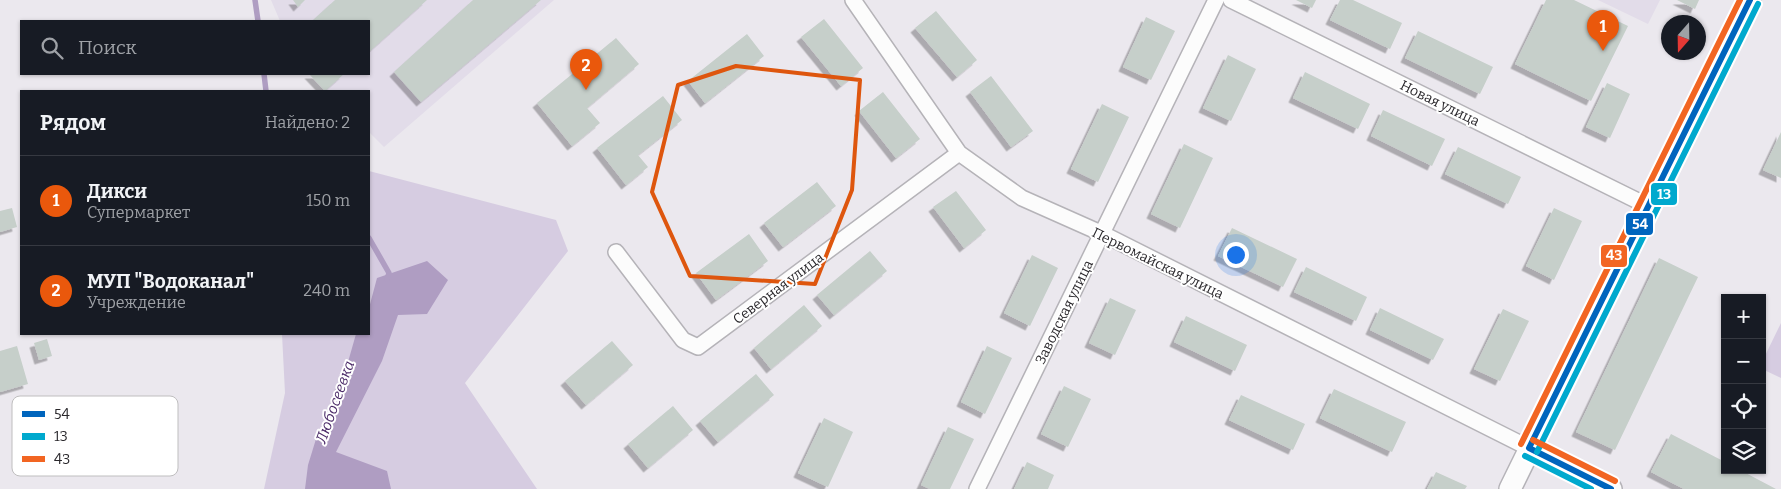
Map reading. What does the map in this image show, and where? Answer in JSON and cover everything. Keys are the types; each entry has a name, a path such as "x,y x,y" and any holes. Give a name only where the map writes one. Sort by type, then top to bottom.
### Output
{"street":[{"name":"Первомайская улица","path":"853,0 960,152 1022,198 1102,234 1529,448"},
{"name":"Заводская улица","path":"977,489 1216,0"},
{"name":"Новая улица","path":"1231,0 1648,206"},
{"path":"1510,489 1750,0"},
{"name":"Северная улица","path":"616,252 683,340 698,347 960,152"},
{"path":"1529,448 1611,489"}],"highlighted area":[{"path":"736,66 860,80 852,190 815,284 690,276 652,192 678,85"}],"shaded area":[{"path":"271,0 554,0 384,147 370,133 370,90 324,90 313,75 370,75 370,20 280,20"},
{"path":"1598,0 1660,0 1648,24"},
{"path":"370,171 556,220 568,251 465,383 537,489 264,489 285,393 282,335 370,335"},
{"path":"427,261 448,280 427,314 398,315 382,361 336,452 387,471 391,489 305,489 308,465 316,439 332,420 338,405 334,391 344,376 356,335 370,335 370,304 377,278"},
{"path":"1781,323 1781,378 1766,371 1766,354"}],"building":[{"path":"293,0 305,0 298,7"},
{"path":"335,0 427,0 370,51 370,20 313,20"},
{"path":"473,0 541,0 421,102 394,72"},
{"path":"1296,0 1316,0 1312,8"},
{"path":"1340,0 1353,0 1402,23 1390,49 1330,20"},
{"path":"1546,0 1574,0 1628,26 1591,101 1515,64"},
{"path":"1677,0 1699,0 1695,9"},
{"path":"936,11 977,60 957,77 915,28"},
{"path":"1146,17 1175,31 1151,80 1123,67"},
{"path":"824,19 863,68 841,86 801,37"},
{"path":"1418,31 1493,67 1480,94 1405,58"},
{"path":"747,34 764,56 705,103 688,81"},
{"path":"616,38 639,64 587,108 600,123 572,146 537,103"},
{"path":"1228,55 1256,69 1231,121 1203,108"},
{"path":"1305,72 1370,104 1358,129 1293,98"},
{"path":"310,75 343,75 326,90"},
{"path":"991,76 1033,131 1011,147 970,92"},
{"path":"1607,83 1630,94 1610,138 1586,127"},
{"path":"883,92 920,139 896,158 859,111"},
{"path":"663,96 682,120 638,155 648,167 626,185 597,148"},
{"path":"1102,104 1129,117 1098,182 1071,169"},
{"path":"1383,110 1445,139 1432,166 1371,136"},
{"path":"1781,132 1781,178 1763,170"},
{"path":"1184,144 1213,158 1180,228 1151,214"},
{"path":"1458,147 1521,177 1508,204 1445,174"},
{"path":"817,182 836,206 783,247 764,223"},
{"path":"956,191 986,230 964,248 933,207"},
{"path":"12,208 17,227 0,232 0,211"},
{"path":"1554,208 1582,221 1554,280 1526,266"},
{"path":"1232,228 1297,259 1283,287 1218,256"},
{"path":"749,234 768,261 716,300 696,273"},
{"path":"870,251 887,271 834,315 817,295"},
{"path":"1032,255 1058,268 1030,326 1004,313"},
{"path":"1659,258 1698,277 1615,450 1576,432"},
{"path":"1306,267 1367,297 1356,321 1294,292"},
{"path":"1110,298 1136,310 1115,355 1089,343"},
{"path":"804,305 822,326 771,369 754,348"},
{"path":"1380,308 1444,339 1433,360 1370,330"},
{"path":"1503,309 1529,321 1500,381 1474,369"},
{"path":"1186,316 1247,345 1235,371 1174,342"},
{"path":"47,339 52,356 39,360 34,343"},
{"path":"612,341 633,365 586,405 565,381"},
{"path":"17,346 28,384 0,392 0,351"},
{"path":"987,346 1012,358 985,414 961,402"},
{"path":"756,374 774,395 718,442 700,421"},
{"path":"1064,386 1091,399 1068,447 1041,434"},
{"path":"1334,389 1406,422 1392,452 1320,418"},
{"path":"1241,395 1305,424 1293,450 1229,420"},
{"path":"673,406 693,430 648,468 628,444"},
{"path":"824,418 853,432 828,487 798,473"},
{"path":"948,427 974,439 950,489 930,489 921,485"},
{"path":"1671,434 1721,460 1721,474 1748,474 1776,489 1684,489 1651,472"},
{"path":"1027,462 1054,475 1048,489 1014,489"},
{"path":"1436,472 1467,486 1465,489 1427,489"}],"waterway":[{"name":"Любосеевка","path":"255,0 258,20"},
{"name":"Любосеевка","path":"264,75 266,90"},
{"name":"Любосеевка","path":"370,240 389,273 387,279"}],"transit line":[{"name":"43","path":"1521,444 1740,0"},
{"name":"54","path":"1529,448 1750,0"},
{"name":"13","path":"1537,452 1758,4"},
{"name":"43","path":"1533,440 1615,481"},
{"name":"54","path":"1529,448 1611,489"},
{"name":"13","path":"1525,456 1591,489"}],"place":[{"name":"Дикси","path":"1603,51"},
{"name":"МУП \"Водоканал\"","path":"586,90"}]}
